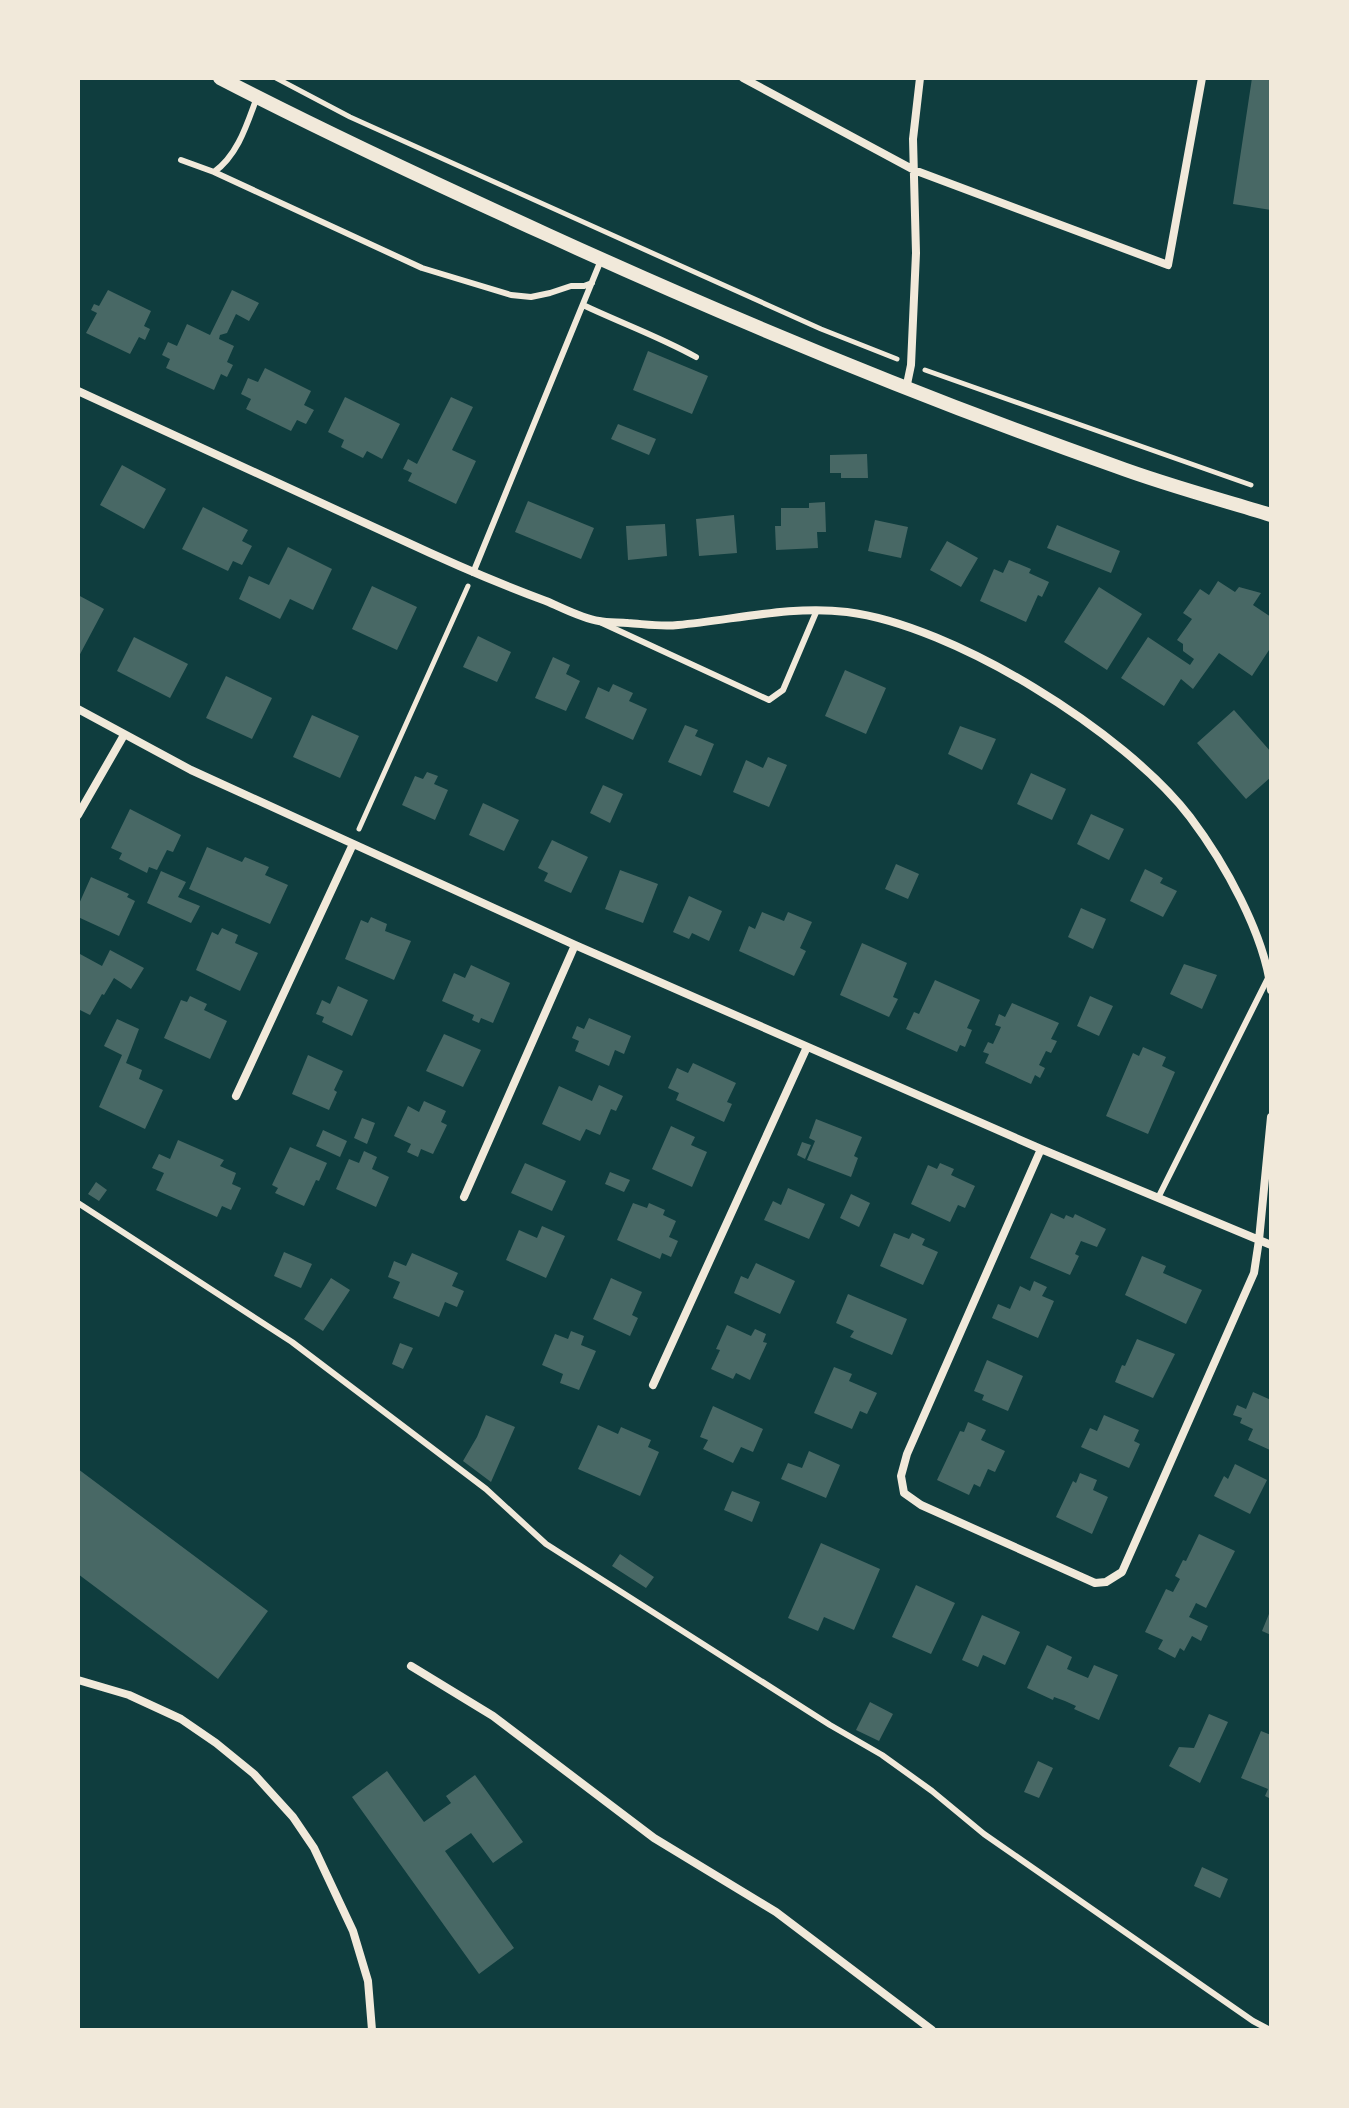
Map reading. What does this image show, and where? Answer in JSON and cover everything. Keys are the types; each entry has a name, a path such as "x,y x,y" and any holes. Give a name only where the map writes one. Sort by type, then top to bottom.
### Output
{"street":[{"path":"220,78 382,159 710,308 906,389 1117,467 1271,515"},
{"path":"743,78 914,170 1168,265 1202,78"},
{"path":"906,389 911,365 916,253 913,139 920,78"},
{"path":"78,391 473,573 599,621 673,626 818,609 870,615 955,645 1058,704 1114,743 1189,816 1241,900 1269,976 1271,990"},
{"path":"78,709 191,770 575,945 1041,1149 1271,1245"},
{"path":"78,815 124,735"},
{"path":"236,1096 353,844"},
{"path":"464,1197 575,945"},
{"path":"653,1385 807,1047"},
{"path":"1041,1149 907,1454 901,1476 904,1493 921,1505 1095,1583 1106,1582 1122,1572 1254,1273 1271,1117"},
{"path":"411,1666 493,1716 654,1838 776,1912 932,2030"},
{"path":"78,1680 129,1695 181,1719 254,1774 293,1817 314,1848 353,1931 368,1981 372,2030"}],"lane":[{"path":"214,172 225,164 242,137 257,97"},
{"path":"181,160 214,172 422,268 511,295 531,297 592,283"},
{"path":"473,573 601,260"},
{"path":"583,305 696,357"},
{"path":"599,621 769,700 783,690 818,609"},
{"path":"1158,1198 1269,976"},
{"path":"78,1203 292,1342 486,1489 546,1544 882,1755 984,1834 1270,2030"}],"path":[{"path":"276,78 350,117 821,329 911,365 1256,487"},
{"path":"353,844 473,573"}],"building":[{"path":"1252,78 1271,78 1271,210 1233,204"},
{"path":"108,290 151,311 144,326 150,329 145,340 139,337 130,354 86,333 97,313 91,310 94,304 99,306"},
{"path":"232,290 259,303 249,321 236,314 227,333 220,335 219,339 234,346 227,362 233,365 227,377 221,374 214,390 166,368 170,359 162,355 168,342 177,346 187,324 210,335"},
{"path":"648,351 708,376 692,414 633,390"},
{"path":"265,368 311,391 304,405 314,410 306,424 297,420 291,431 246,409 251,399 241,394 248,378 258,382"},
{"path":"345,397 400,424 382,459 367,451 363,458 341,447 344,440 328,432"},
{"path":"451,397 473,407 452,450 476,461 456,504 408,481 412,473 403,469 408,459 417,464"},
{"path":"618,424 656,439 649,455 611,439"},
{"path":"867,454 868,478 841,478 841,473 830,473 830,455"},
{"path":"122,465 166,489 144,529 100,505"},
{"path":"528,501 594,528 581,559 515,532"},
{"path":"825,502 826,532 817,532 818,548 776,550 775,526 781,526 781,508 809,508 809,503"},
{"path":"203,507 248,530 242,541 252,546 242,565 233,561 228,571 182,549"},
{"path":"734,515 737,553 699,556 696,519"},
{"path":"875,520 908,527 901,558 868,551"},
{"path":"665,524 667,556 628,560 626,526"},
{"path":"1057,525 1120,551 1111,573 1047,548"},
{"path":"947,541 978,558 961,587 930,570"},
{"path":"288,547 332,569 313,610 290,599 280,619 239,599 249,576 269,585"},
{"path":"1009,560 1031,569 1029,573 1049,582 1042,597 1038,595 1026,622 980,601 994,569 1003,573"},
{"path":"1218,581 1235,592 1239,587 1261,593 1253,605 1271,617 1271,647 1252,676 1219,653 1193,689 1181,679 1164,706 1121,678 1148,637 1190,665 1194,659 1183,651 1183,644 1177,640 1192,619 1183,613 1200,589 1209,595"},
{"path":"372,586 417,607 397,650 352,629"},
{"path":"1099,587 1142,614 1107,670 1064,642"},
{"path":"78,595 104,609 78,658"},
{"path":"478,636 511,652 497,682 463,667"},
{"path":"134,637 188,664 170,698 117,671"},
{"path":"553,657 570,665 566,674 580,681 566,711 535,698"},
{"path":"845,670 886,688 866,734 825,716"},
{"path":"226,676 272,698 252,739 206,718"},
{"path":"613,684 633,693 629,701 647,709 633,740 585,718 598,687 609,692"},
{"path":"1234,710 1271,752 1271,777 1246,799 1197,743"},
{"path":"312,715 359,736 340,778 293,757"},
{"path":"685,725 698,730 695,736 714,744 701,776 668,762"},
{"path":"960,726 996,739 982,770 948,754"},
{"path":"768,757 787,765 769,807 733,792 746,760 763,768"},
{"path":"427,772 438,776 434,784 448,790 435,820 402,805 415,776 423,779"},
{"path":"1031,773 1066,789 1052,820 1017,804"},
{"path":"603,785 623,794 610,823 590,813"},
{"path":"483,803 519,820 504,851 469,835"},
{"path":"130,809 181,835 173,852 167,850 157,870 149,867 147,873 119,859 122,853 111,848"},
{"path":"1091,814 1124,829 1109,860 1077,844"},
{"path":"552,840 588,857 571,893 544,881 548,873 538,868"},
{"path":"207,847 242,862 245,857 269,867 265,875 288,885 270,924 189,889"},
{"path":"896,864 919,874 908,899 885,889"},
{"path":"1145,869 1163,878 1160,883 1177,891 1163,917 1130,901"},
{"path":"620,870 658,884 643,923 605,909"},
{"path":"161,871 186,882 178,897 200,906 191,923 147,903"},
{"path":"91,877 129,894 127,897 135,901 119,936 78,917 78,906"},
{"path":"689,896 722,911 709,941 692,933 689,939 673,932"},
{"path":"1081,908 1106,919 1093,949 1068,937"},
{"path":"762,912 784,921 788,912 812,922 800,948 806,951 794,976 739,951 749,926 755,929"},
{"path":"371,917 387,924 385,931 411,941 394,980 345,959 361,920 368,923"},
{"path":"222,928 238,935 235,943 258,953 240,991 196,970 212,932 218,935"},
{"path":"862,943 907,963 893,997 898,999 889,1017 840,995"},
{"path":"110,950 144,968 131,989 114,978 90,1015 78,1009 78,959 80,954 102,966"},
{"path":"1184,964 1217,975 1202,1009 1170,994"},
{"path":"471,965 510,983 493,1023 481,1018 479,1023 472,1020 474,1015 442,1001 454,973 465,978"},
{"path":"935,980 980,1000 967,1028 972,1030 965,1047 960,1045 957,1052 906,1029 914,1012 919,1014"},
{"path":"338,986 368,1000 352,1036 322,1022 324,1017 316,1014 322,1000 330,1004"},
{"path":"190,996 207,1004 204,1010 227,1021 210,1059 164,1038 181,1000 187,1002"},
{"path":"1090,996 1113,1006 1099,1036 1077,1026"},
{"path":"1012,1003 1059,1023 1051,1039 1057,1041 1051,1053 1046,1051 1039,1065 1045,1068 1040,1078 1035,1075 1031,1084 985,1063 989,1054 983,1052 988,1042 993,1044 1001,1027 995,1025 999,1014 1005,1017"},
{"path":"589,1018 631,1036 624,1054 615,1050 609,1066 575,1051 579,1041 572,1038 577,1026 584,1029"},
{"path":"117,1019 139,1029 126,1063 142,1070 139,1079 163,1090 145,1129 99,1107 122,1055 104,1046"},
{"path":"444,1034 481,1050 463,1087 426,1071"},
{"path":"1143,1047 1166,1057 1162,1066 1175,1072 1148,1134 1106,1116 1133,1053 1139,1056"},
{"path":"308,1055 343,1071 329,1110 292,1094"},
{"path":"693,1063 736,1083 727,1102 732,1104 724,1122 676,1100 679,1093 668,1088 677,1068 688,1073"},
{"path":"599,1085 623,1096 616,1111 611,1109 600,1135 586,1129 580,1141 542,1124 559,1086 592,1101"},
{"path":"424,1101 446,1111 441,1122 447,1125 433,1154 421,1149 418,1157 407,1152 411,1144 394,1136 408,1106 419,1112"},
{"path":"362,1118 375,1123 367,1144 354,1138"},
{"path":"816,1119 862,1137 854,1156 858,1158 851,1177 807,1160 815,1141 809,1138"},
{"path":"671,1126 695,1137 691,1145 707,1152 692,1187 652,1169"},
{"path":"323,1130 347,1141 340,1157 316,1146"},
{"path":"178,1140 224,1160 220,1166 236,1173 232,1184 241,1188 231,1210 222,1206 217,1217 156,1190 164,1173 152,1168 159,1154 170,1159"},
{"path":"802,1142 811,1145 805,1159 797,1155"},
{"path":"290,1147 327,1163 304,1206 275,1193 278,1188 272,1185"},
{"path":"364,1151 377,1157 372,1169 389,1177 376,1207 336,1189 349,1159 359,1163"},
{"path":"525,1163 566,1181 552,1211 511,1193"},
{"path":"940,1163 954,1169 951,1175 975,1186 965,1208 958,1205 950,1222 911,1204 928,1165 937,1169"},
{"path":"610,1172 630,1180 624,1192 605,1184"},
{"path":"96,1182 107,1190 99,1201 88,1194"},
{"path":"788,1188 825,1204 809,1239 764,1220 773,1201 781,1205"},
{"path":"851,1194 870,1203 859,1227 840,1218"},
{"path":"633,1203 647,1208 649,1203 665,1210 663,1215 676,1221 669,1237 678,1241 671,1257 662,1253 660,1259 617,1240"},
{"path":"1051,1213 1064,1219 1066,1215 1073,1218 1075,1214 1106,1229 1097,1247 1081,1241 1075,1254 1079,1256 1070,1275 1030,1258"},
{"path":"542,1226 565,1236 546,1278 506,1260 519,1230 537,1238"},
{"path":"894,1233 909,1239 912,1233 925,1239 922,1245 938,1252 923,1285 880,1266"},
{"path":"284,1252 312,1264 301,1288 274,1276"},
{"path":"412,1253 458,1273 452,1286 464,1291 457,1307 445,1302 439,1317 393,1298 400,1282 388,1277 394,1261 406,1266"},
{"path":"1142,1256 1166,1266 1163,1273 1202,1290 1186,1324 1125,1295"},
{"path":"756,1263 795,1281 780,1314 734,1293 741,1276 748,1279"},
{"path":"331,1278 350,1290 323,1331 304,1319"},
{"path":"611,1278 642,1292 632,1315 638,1318 630,1336 593,1319"},
{"path":"1034,1281 1047,1287 1042,1296 1054,1301 1038,1338 992,1318 998,1304 1010,1309 1020,1286 1030,1291"},
{"path":"848,1294 907,1319 892,1355 850,1337 854,1331 836,1323"},
{"path":"727,1325 751,1336 755,1329 766,1334 763,1342 767,1343 750,1380 736,1373 733,1379 711,1369"},
{"path":"571,1331 584,1336 581,1345 596,1351 579,1390 560,1383 563,1374 542,1365 555,1334 568,1339"},
{"path":"1137,1339 1175,1354 1153,1398 1115,1382"},
{"path":"400,1343 413,1348 403,1369 392,1364"},
{"path":"987,1360 1023,1376 1008,1411 982,1400 984,1395 974,1391"},
{"path":"834,1367 852,1374 849,1381 877,1393 867,1414 860,1411 852,1429 814,1413"},
{"path":"1253,1392 1271,1400 1270,1450 1248,1440 1253,1429 1240,1423 1242,1418 1233,1415 1237,1405 1246,1409"},
{"path":"713,1406 763,1429 753,1452 741,1447 733,1463 703,1449 708,1440 700,1437"},
{"path":"486,1415 515,1427 491,1482 463,1461"},
{"path":"1104,1415 1139,1430 1134,1441 1140,1444 1129,1468 1081,1447 1090,1428 1097,1431"},
{"path":"968,1422 986,1430 981,1440 1005,1451 995,1472 988,1469 980,1487 974,1484 969,1495 937,1480 960,1431 964,1432"},
{"path":"598,1425 618,1434 621,1427 651,1440 648,1447 659,1452 640,1496 578,1469"},
{"path":"809,1451 840,1465 826,1498 781,1479 788,1463 802,1468"},
{"path":"1235,1464 1267,1480 1250,1514 1214,1496 1224,1476 1228,1479"},
{"path":"78,1469 268,1611 218,1679 78,1574"},
{"path":"1080,1473 1097,1480 1093,1490 1108,1497 1092,1534 1056,1517"},
{"path":"732,1491 760,1502 752,1522 724,1510"},
{"path":"1199,1534 1235,1551 1206,1608 1196,1603 1189,1617 1208,1626 1201,1641 1192,1636 1184,1651 1180,1648 1175,1658 1158,1649 1163,1640 1145,1632 1166,1589 1173,1592 1180,1579 1175,1576"},
{"path":"821,1543 880,1569 854,1630 824,1617 818,1631 788,1618"},
{"path":"620,1554 654,1577 646,1588 612,1566"},
{"path":"916,1585 955,1603 931,1654 892,1637"},
{"path":"1271,1609 1271,1635 1262,1631"},
{"path":"982,1615 1020,1632 1005,1665 983,1655 978,1667 962,1660"},
{"path":"1047,1645 1072,1657 1067,1669 1088,1678 1094,1665 1118,1675 1099,1720 1074,1709 1076,1706 1065,1701 1054,1697 1053,1700 1027,1688"},
{"path":"870,1702 893,1714 879,1741 856,1730"},
{"path":"1209,1714 1228,1722 1200,1783 1169,1766 1179,1747 1194,1748"},
{"path":"1261,1731 1271,1735 1271,1799 1265,1796 1268,1789 1241,1778"},
{"path":"1038,1761 1053,1768 1039,1798 1024,1792"},
{"path":"387,1771 424,1822 451,1803 446,1796 475,1775 523,1842 493,1863 471,1833 445,1851 514,1948 479,1974 352,1797"},
{"path":"1202,1867 1228,1879 1220,1898 1194,1886"}]}
